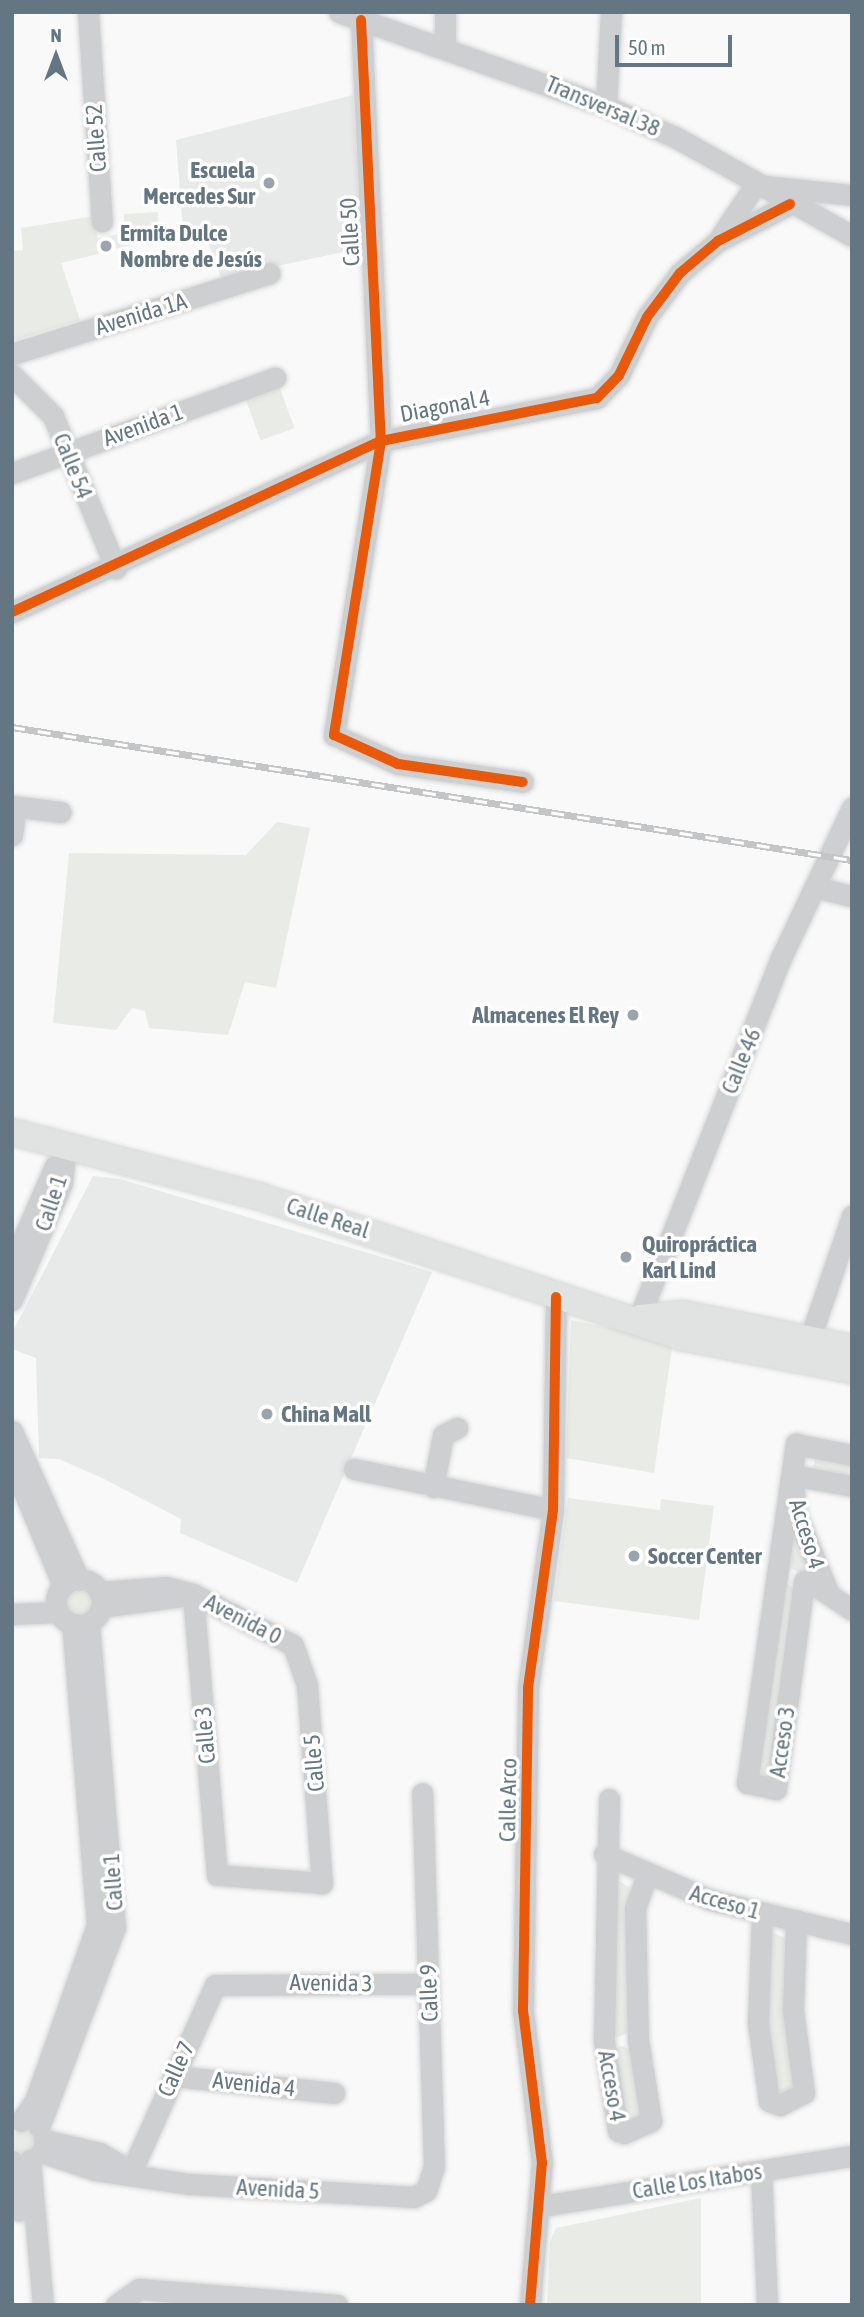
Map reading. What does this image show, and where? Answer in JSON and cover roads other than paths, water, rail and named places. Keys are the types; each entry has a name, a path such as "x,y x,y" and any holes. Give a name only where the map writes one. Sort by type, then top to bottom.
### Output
{"main road":[{"name":"Calle Real","path":"12,1132 271,1200 556,1297 639,1318 683,1314 805,1351 852,1370"},
{"name":"Calle Real","path":"805,1351 852,1348"}],"street":[{"name":"Calle 52","path":"88,12 102,222"},
{"name":"Transversal 38","path":"339,12 606,106 677,138 755,185 852,236"},
{"path":"444,47 445,12"},
{"path":"606,106 611,12"},
{"name":"Calle 50","path":"361,20 381,442 334,735 398,764 523,782"},
{"path":"755,185 852,195"},
{"name":"Diagonal 4","path":"12,612 116,569 381,442 597,398 619,375 662,294 718,242 755,185"},
{"name":"Diagonal 4","path":"718,242 790,204"},
{"name":"Avenida 1A","path":"12,354 270,273"},
{"name":"Calle 54","path":"12,375 54,416 116,569"},
{"name":"Avenida 1","path":"12,472 275,377"},
{"path":"12,835 14,807 61,812"},
{"name":"Calle 46","path":"639,1318 815,887 852,808"},
{"path":"815,887 852,896"},
{"name":"Calle 1","path":"12,1264 62,1183 66,1146"},
{"path":"805,1351 852,1216"},
{"name":"Calle 1","path":"12,1300 35,1230"},
{"name":"Calle Arco","path":"530,2305 542,2206 523,2011 528,1688 553,1510 556,1297"},
{"path":"433,1487 443,1435 457,1428"},
{"name":"Acceso 4","path":"778,1572 796,1444 852,1455"},
{"name":"Calle 1","path":"14,1449 77,1603 95,1779 98,1914 93,1967 26,2143"},
{"path":"354,1469 553,1510"},
{"path":"792,1475 852,1486"},
{"name":"Acceso 4","path":"792,1475 804,1539 828,1592"},
{"path":"778,1572 828,1592 852,1611"},
{"name":"Acceso 3","path":"778,1572 747,1783 776,1789 804,1581"},
{"name":"Avenida 0","path":"77,1603 193,1594 293,1645"},
{"name":"Calle 3","path":"193,1594 218,1875 322,1883"},
{"path":"12,1600 77,1603"},
{"path":"12,1614 77,1603"},
{"name":"Calle 5","path":"293,1645 307,1685 322,1883"},
{"name":"Calle 9","path":"422,1793 434,2167 426,2191"},
{"name":"Acceso 4","path":"609,1799 604,1854 604,2041 618,2131 624,2133 651,2121 638,2040 635,1908 646,1877"},
{"name":"Acceso 1","path":"604,1854 646,1877 762,1913 852,1934"},
{"path":"762,1913 758,2023 769,2101 780,2105 804,2094 793,2011 796,1920"},
{"name":"Calle 1","path":"26,2143 34,2101 93,1967"},
{"name":"Avenida 3","path":"233,1982 429,1984"},
{"name":"Calle 7","path":"131,2172 215,1985 233,1982"},
{"path":"604,2041 638,2040"},
{"name":"Avenida 4","path":"173,2076 334,2093"},
{"path":"26,2143 100,2153 131,2172"},
{"path":"26,2143 30,2305"},
{"path":"26,2143 43,2305"},
{"name":"Calle Los Itabos","path":"542,2206 852,2156"},
{"path":"761,2171 767,2305"},
{"name":"Avenida 5","path":"131,2172 190,2184 414,2197 426,2191"},
{"path":"120,2300 160,2290 337,2305"}],"railway":[{"path":"12,727 852,860"}],"place":[{"name":"Escuela Mercedes Sur","path":"269,183"},
{"name":"Ermita Dulce Nombre de Jesús","path":"106,246"},
{"name":"Almacenes El Rey","path":"633,1015"},
{"name":"Quiropráctica Karl Lind","path":"626,1257"},
{"name":"China Mall","path":"267,1414"},
{"name":"Soccer Center","path":"634,1556"}]}
